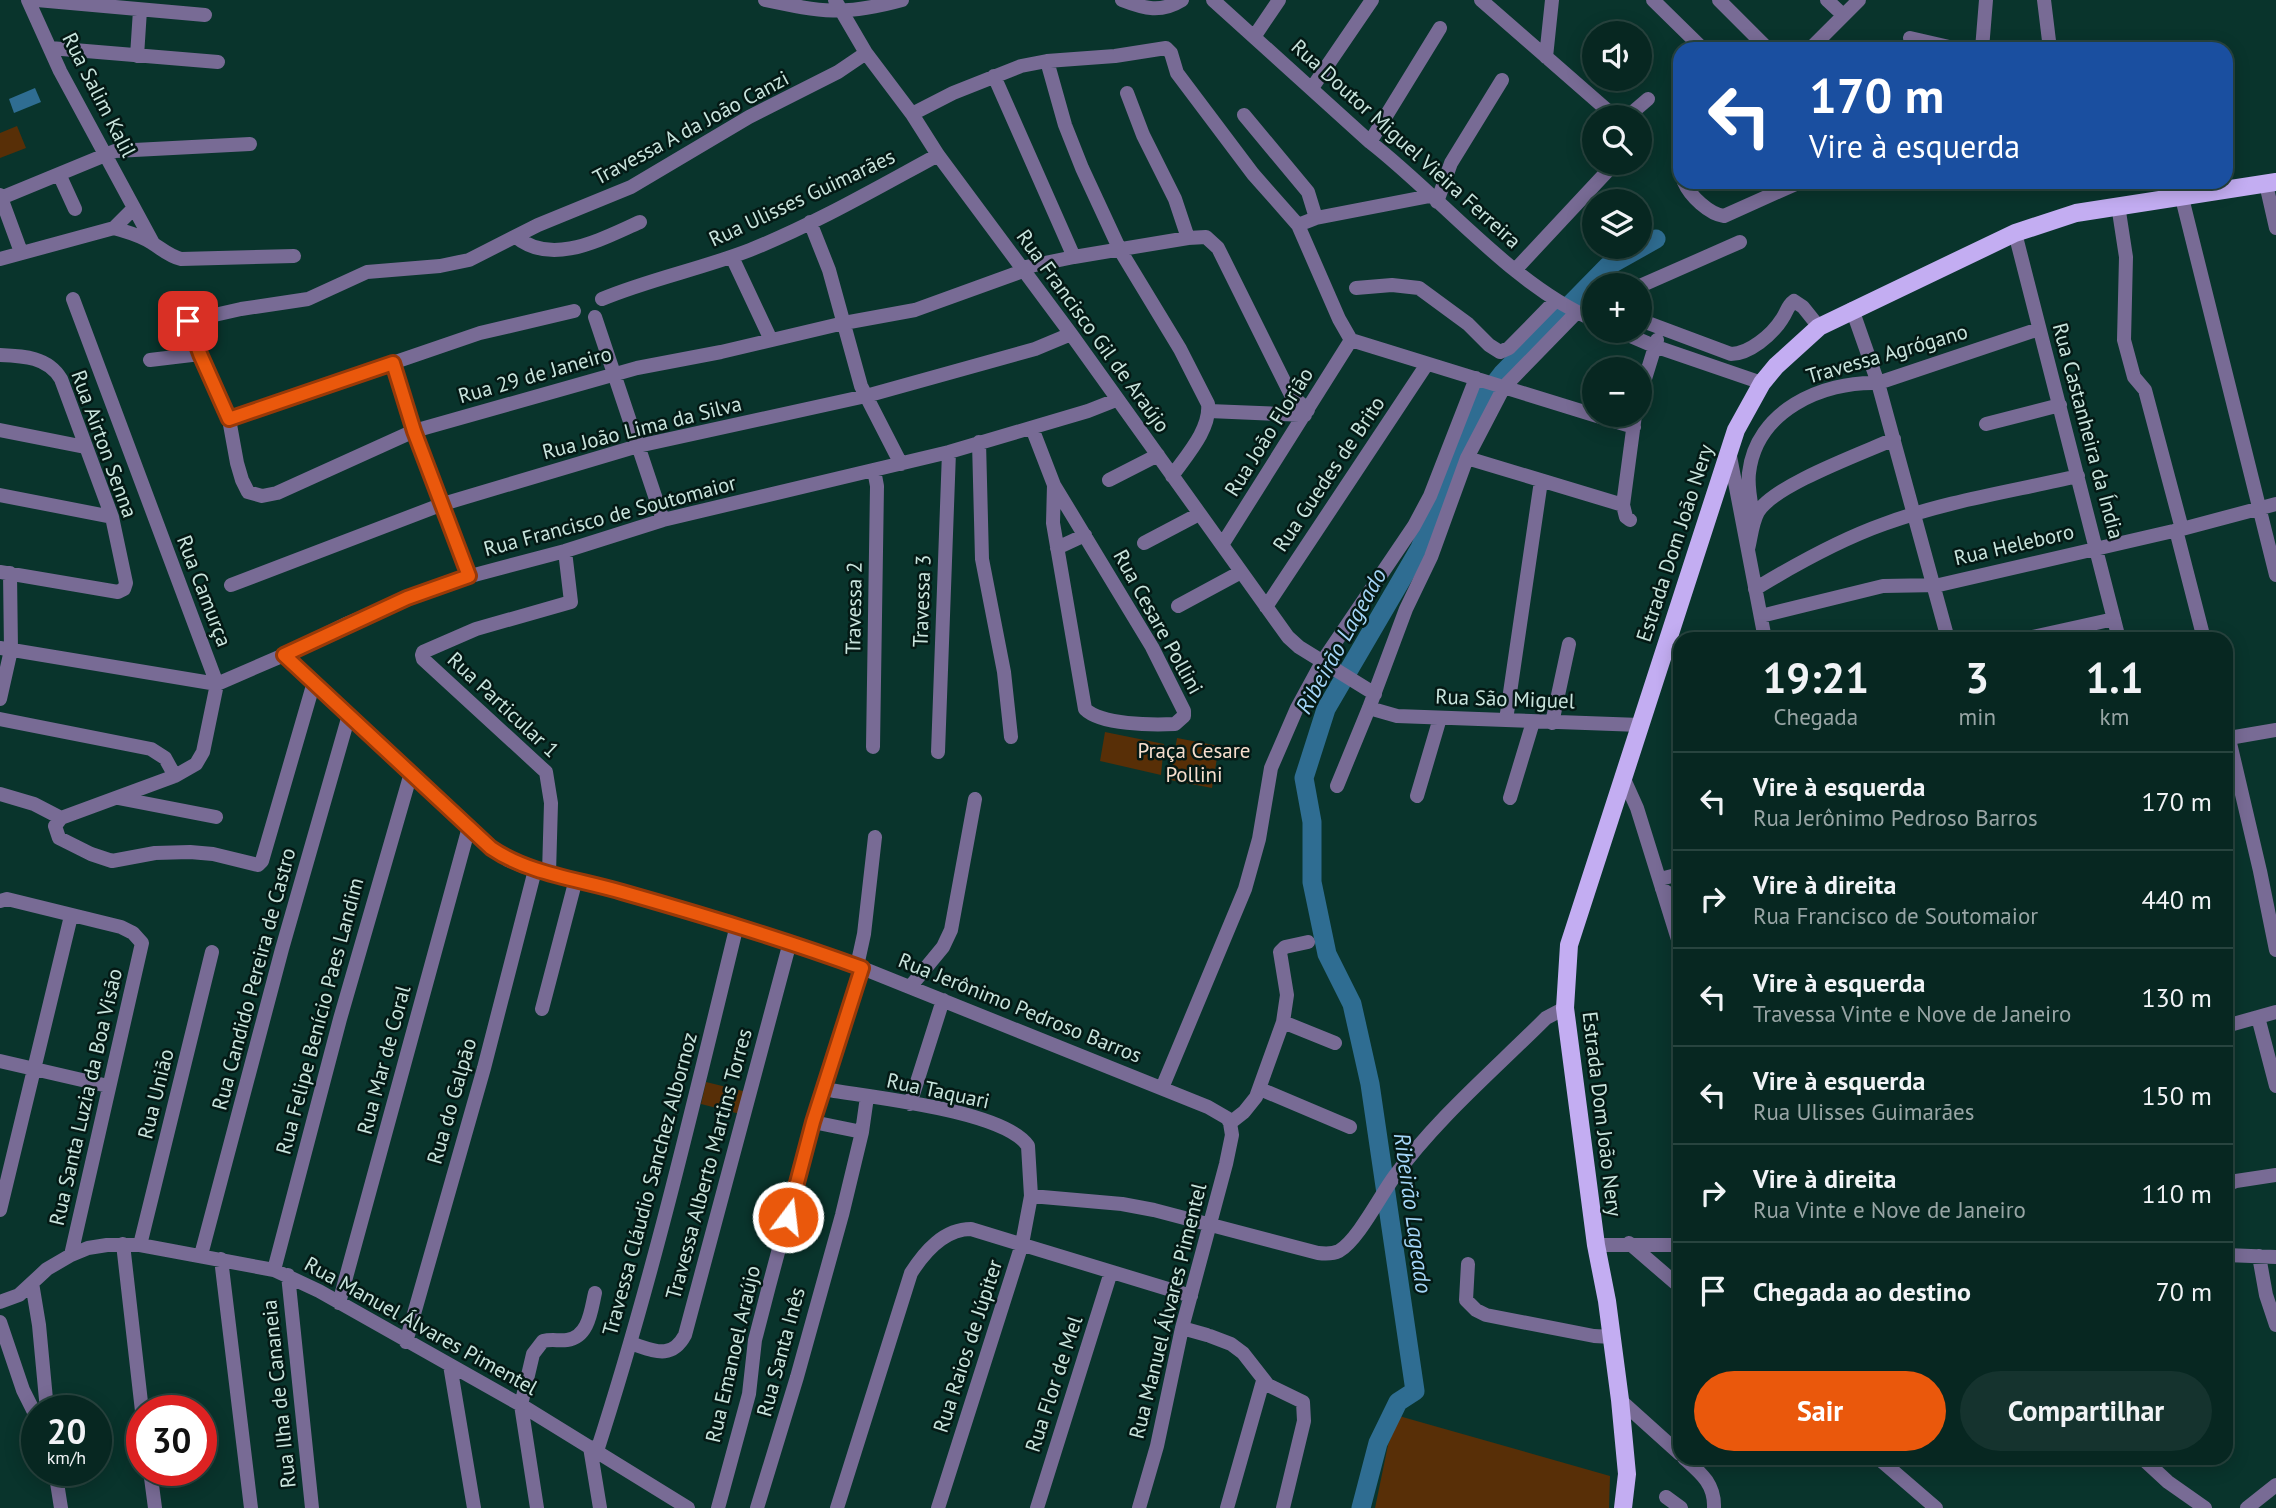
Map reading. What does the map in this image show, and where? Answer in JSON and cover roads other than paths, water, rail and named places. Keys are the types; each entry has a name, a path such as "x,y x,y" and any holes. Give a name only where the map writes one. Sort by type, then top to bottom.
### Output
{"main road":[{"name":"Estrada Dom João Nery","path":"1623,1501 1627,1475 1620,1400 1598,1302 1600,1273 1566,1008 1571,937 1736,430 1762,383 1790,351 1819,327 2015,233 2057,218 2118,205 2182,198 2271,183"},
{"name":"Estrada Dom João Nery","path":"1607,1337 1618,1474 1623,1501"}],"street":[{"name":"Rua Salim Kalil","path":"28,0 104,155 153,243"},
{"path":"37,0 118,4 140,10 205,15"},
{"path":"765,0 808,10 839,6 877,7 902,0"},
{"path":"1122,0 1150,9 1171,7 1182,0"},
{"name":"Rua Doutor Miguel Vieira Ferreira","path":"1213,0 1370,142 1397,163 1433,199 1516,269 1556,300 1582,315"},
{"path":"1254,37 1279,0"},
{"path":"1311,88 1372,0"},
{"path":"1481,0 1601,105"},
{"path":"1546,57 1552,0"},
{"path":"1653,0 1696,42"},
{"path":"1719,0 1761,42"},
{"path":"1827,0 1843,15"},
{"path":"1817,42 1859,0"},
{"path":"1983,42 1986,0"},
{"path":"2044,0 2049,42"},
{"name":"Rua Francisco Gil de Araújo","path":"839,6 866,53 912,114 938,155 1071,334 1288,637 1299,647 1353,681"},
{"path":"137,56 140,10"},
{"path":"1370,142 1440,28"},
{"path":"1910,38 1927,42"},
{"path":"912,114 1021,66 1047,61 1115,56 1162,47 1168,49 1177,74 1253,174 1295,222 1351,340 1582,411"},
{"path":"50,48 218,62"},
{"name":"Travessa A da João Canzi","path":"188,321 230,311 308,299 367,272 454,263 476,257 538,225 631,187 749,117 838,72 866,53"},
{"path":"1047,61 1073,147 1120,250 1206,396 1209,411 1204,427 1172,476"},
{"path":"994,76 1074,257"},
{"path":"1295,222 1433,199 1451,163 1503,80"},
{"path":"1127,93 1143,135 1175,199 1188,237 1206,237 1218,248 1287,388 1306,412"},
{"path":"1641,105 1648,99"},
{"path":"1244,115 1308,192 1316,218"},
{"path":"21,252 0,197 115,151 250,144"},
{"name":"Rua Ulisses Guimarães","path":"602,299 648,281 732,257 810,222 938,155"},
{"path":"59,174 75,209"},
{"path":"1516,269 1604,175"},
{"path":"2271,183 2276,228"},
{"path":"1688,189 1710,211 1724,216 1784,189"},
{"path":"2182,198 2276,575"},
{"path":"2118,205 2126,257 2124,340 2134,377 2145,390 2202,632"},
{"path":"114,228 133,209"},
{"path":"516,237 536,248 562,251 640,222"},
{"path":"810,222 829,270 861,386 901,464"},
{"path":"0,259 114,228 136,234 166,254 181,259 294,256"},
{"name":"Rua Castanheira da Índia","path":"2015,233 2117,632"},
{"name":"Rua 29 de Janeiro","path":"229,419 242,481 248,492 262,496 276,493 414,431 613,374 915,310 1022,270 1074,257 1188,237"},
{"path":"1652,281 1740,242"},
{"path":"732,257 771,340"},
{"path":"1356,289 1392,285 1419,288 1468,324 1500,352 1509,348 1556,300"},
{"path":"181,298 200,354 229,419 480,333 573,312"},
{"name":"Rua Camurça","path":"73,299 216,684"},
{"path":"1652,324 1731,354 1746,352 1776,327 1787,307 1794,301 1803,307 1819,327"},
{"path":"1852,309 1878,383 1946,632"},
{"path":"1337,786 1406,609 1431,557 1467,458 1501,386 1577,313"},
{"path":"595,317 663,520"},
{"path":"1651,357 1654,345 1664,329"},
{"name":"Travessa Agrógano","path":"1754,521 1749,469 1759,439 1771,422 1787,408 1821,391 1858,383 1878,383 2039,329"},
{"name":"Rua João Lima da Silva","path":"231,585 443,504 638,446 866,396 1035,349 1071,334"},
{"name":"Rua João Florião","path":"1222,545 1351,340"},
{"path":"1649,343 1762,383"},
{"path":"150,360 200,354"},
{"name":"Rua Airton Senna","path":"0,355 38,360 55,369 61,379 112,517 126,583 124,589 118,592 5,573"},
{"path":"393,363 414,431 469,576"},
{"name":"Rua Guedes de Brito","path":"1266,607 1427,364"},
{"path":"1162,1088 1245,889 1259,839 1271,768 1297,708 1322,662 1414,526 1430,496 1479,379"},
{"name":"Rua Francisco de Soutomaior","path":"216,684 407,598 469,576 565,551 663,520 949,452 1088,411 1116,400"},
{"path":"1986,424 2060,405"},
{"path":"1209,411 1306,412"},
{"path":"1630,520 1623,513 1623,505 1634,427"},
{"name":"Rua Cesare Pollini","path":"1032,428 1054,485 1152,647 1184,711 1184,716 1175,724 1097,718 1085,709 1057,548 1054,485"},
{"path":"0,430 85,447"},
{"path":"1748,549 1754,521 1766,502 1790,487 1894,439"},
{"path":"979,442 982,559 1004,672 1011,737"},
{"path":"1729,450 1764,632"},
{"name":"Travessa 3","path":"938,752 949,452"},
{"path":"1109,480 1158,455"},
{"path":"1467,458 1623,505"},
{"name":"Travessa 2","path":"873,747 877,486 874,470"},
{"path":"1755,589 1831,546 1914,514 2078,476"},
{"path":"1506,720 1541,481"},
{"path":"0,495 112,517"},
{"name":"Rua Heleboro","path":"1761,617 1883,586 1933,585 2179,530 2276,504"},
{"path":"1144,543 1199,514"},
{"path":"1057,548 1085,534"},
{"name":"Rua Particular 1","path":"542,872 551,803 546,772 423,659 422,655 423,652 476,629 571,602 565,551"},
{"path":"1178,606 1241,572"},
{"path":"0,699 5,649 5,573"},
{"path":"2056,632 2114,619"},
{"path":"1552,723 1569,644"},
{"path":"5,649 216,684 203,752 196,764 175,776 59,819 55,830 59,838 112,861 171,852 213,854 256,865 262,861 314,682"},
{"name":"Rua Jerônimo Pedroso Barros","path":"284,655 491,848 508,860 542,872 576,879 737,925 860,967 1208,1107 1220,1113 1230,1123"},
{"name":"Rua São Miguel","path":"1353,681 1372,701 1397,716 1640,725"},
{"name":"Rua Candido Pereira de Castro","path":"201,1255 282,949 349,715"},
{"path":"1417,796 1440,718"},
{"path":"0,719 151,749 165,758 175,776"},
{"path":"1510,798 1533,722"},
{"path":"2233,732 2276,730"},
{"path":"2233,759 2276,950"},
{"name":"Rua Felipe Benício Paes Landim","path":"281,1273 340,1019 411,773"},
{"path":"1624,779 1637,808 1673,923"},
{"path":"0,794 34,804 59,819"},
{"path":"116,797 216,817"},
{"path":"910,987 943,947 951,930 975,799"},
{"name":"Rua Mar de Coral","path":"339,1303 469,827"},
{"name":"Rua Emanoel Araújo","path":"718,1508 749,1394 755,1340 813,1122 860,967 875,837"},
{"name":"Rua do Galpão","path":"406,1342 542,872"},
{"path":"1661,884 1673,878"},
{"path":"542,1009 576,879"},
{"path":"1661,884 1673,895"},
{"path":"0,901 7,899 71,916 0,1210"},
{"name":"Rua Santa Luzia da Boa Visão","path":"71,916 121,927 139,938 142,949 108,1086 71,1255"},
{"name":"Travessa Cláudio Sanchez Albornoz","path":"593,1449 630,1343 671,1194 737,925"},
{"name":"Travessa Alberto Martins Torres","path":"630,1343 665,1352 677,1348 685,1335 790,942"},
{"path":"1230,1123 1251,1104 1260,1089 1283,1022 1287,995 1280,952 1285,947 1308,942"},
{"name":"Rua União","path":"140,1245 212,953"},
{"path":"910,1104 943,1000"},
{"path":"1031,1196 1122,1204 1330,1254 1338,1251 1353,1237 1395,1175 1432,1130 1546,1018 1566,1008"},
{"path":"2233,1024 2276,1012"},
{"path":"2258,1017 2276,1086"},
{"path":"1283,1022 1335,1043"},
{"path":"0,1061 108,1086"},
{"name":"Rua Taquari","path":"823,1089 976,1118 1020,1137 1028,1146 1030,1154 1031,1196"},
{"path":"1260,1089 1350,1127"},
{"name":"Rua Santa Inês","path":"757,1508 842,1215 862,1132 867,1097"},
{"path":"813,1122 862,1132"},
{"name":"Rua Manuel Álvares Pimentel","path":"1139,1508 1157,1446 1182,1328 1230,1143 1230,1123"},
{"path":"2233,1184 2276,1175"},
{"name":"Rua Raios de Júpiter","path":"938,1508 1022,1244 1031,1196"},
{"path":"837,1508 905,1287 917,1263 939,1240 960,1229 971,1229 1191,1296"},
{"path":"1629,1243 1673,1281"},
{"path":"123,1244 140,1395"},
{"name":"Rua Manuel Álvares Pimentel","path":"0,1302 19,1295 47,1269 71,1255 88,1248 123,1244 201,1255 281,1273 521,1405 673,1503 688,1508"},
{"path":"1596,1245 1673,1245"},
{"path":"2233,1255 2276,1256"},
{"path":"2259,1256 2266,1295 2276,1325"},
{"path":"221,1259 251,1508"},
{"path":"1468,1264 1466,1300 1476,1310 1486,1315 1607,1337"},
{"name":"Rua Flor de Mel","path":"1037,1508 1111,1272"},
{"name":"Rua Ilha de Cananeia","path":"281,1273 312,1508"},
{"path":"32,1283 46,1395"},
{"path":"537,1508 521,1405 529,1366 536,1348 543,1340 568,1340 580,1334 588,1320 595,1293"},
{"path":"0,1322 26,1395"},
{"path":"1182,1328 1209,1336 1244,1353 1263,1381 1300,1399 1304,1406 1304,1421 1283,1508"},
{"path":"450,1365 474,1508"},
{"path":"1227,1508 1263,1381"},
{"path":"23,1390 46,1383"},
{"path":"1620,1400 1673,1448"},
{"path":"1623,1429 1653,1431"},
{"path":"593,1449 600,1508"},
{"path":"1691,1465 1710,1483 1714,1493 1714,1508"},
{"path":"1886,1465 1936,1508"},
{"path":"2150,1465 2168,1482 2205,1508"},
{"path":"2247,1508 2276,1485"},
{"path":"58,1486 61,1508"},
{"path":"152,1486 155,1508"},
{"path":"1666,1497 1681,1508"}],"water":[{"path":"35,88 41,102 14,113 9,99"}],"waterway":[{"name":"Ribeirão Lageado","path":"1361,1508 1378,1443 1398,1402 1415,1391 1370,1084 1352,1004 1327,954 1312,882 1312,822 1304,778 1326,709 1420,548 1481,401 1502,374 1608,266 1656,239"}],"park label":[{"name":"Praça Cesare Pollini","path":"1194,763"}]}
